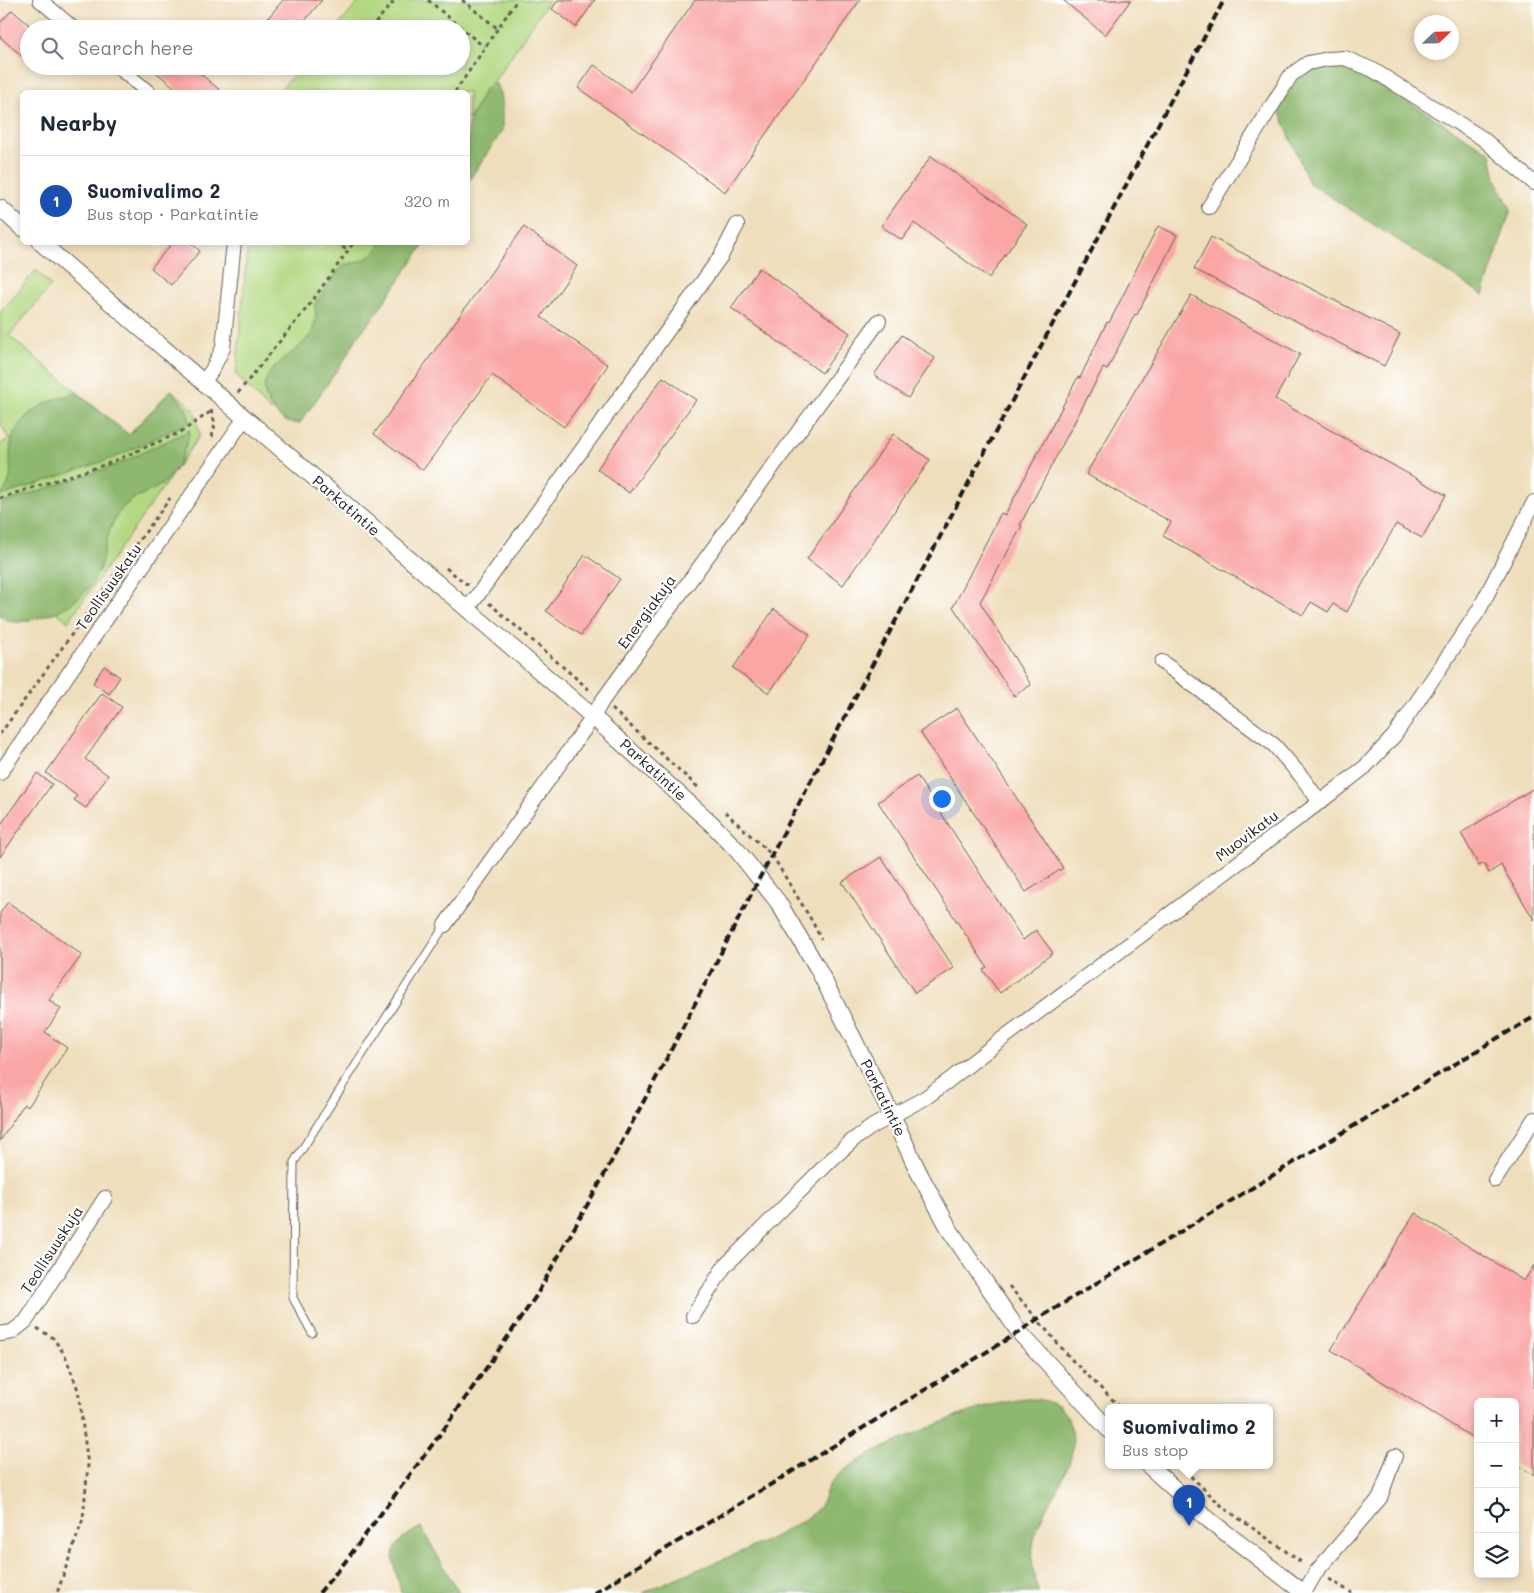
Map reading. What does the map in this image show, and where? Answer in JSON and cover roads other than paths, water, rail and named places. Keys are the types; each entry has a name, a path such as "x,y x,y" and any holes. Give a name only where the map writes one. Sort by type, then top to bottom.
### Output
{"street":[{"path":"40,0 63,20"},
{"path":"1210,208 1291,75 1308,63 1328,59 1345,58 1374,70 1482,138 1534,183"},
{"path":"128,75 146,90"},
{"path":"0,208 20,226"},
{"path":"467,610 721,256 737,225"},
{"name":"Parkatintie","path":"43,245 593,717 712,823 737,850 778,902 817,967 950,1232 1019,1332 1105,1426"},
{"path":"204,383 223,348 234,245"},
{"name":"Energiakuja","path":"445,925 593,717 602,700 879,321"},
{"name":"Teollisuuskatu","path":"0,773 244,419"},
{"name":"Muovikatu","path":"693,1316 724,1267 853,1140 892,1115 925,1098 1365,767 1394,736 1479,610 1534,502"},
{"path":"1162,662 1274,745 1302,776 1320,802"},
{"path":"1496,1180 1534,1119"},
{"name":"Teollisuuskuja","path":"0,1334 12,1332 26,1320 105,1198"},
{"path":"1152,1469 1209,1520 1304,1593 1316,1572 1380,1498 1395,1456"}],"lane":[{"path":"312,1332 293,1298 294,1162 445,925"}],"railway":[{"path":"319,1593 345,1562 444,1429 536,1296 669,1054 759,879 1224,0"},
{"path":"594,1593 1036,1320 1534,1017"}],"place":[{"name":"Suomivalimo 2","path":"1189,1526"}]}
